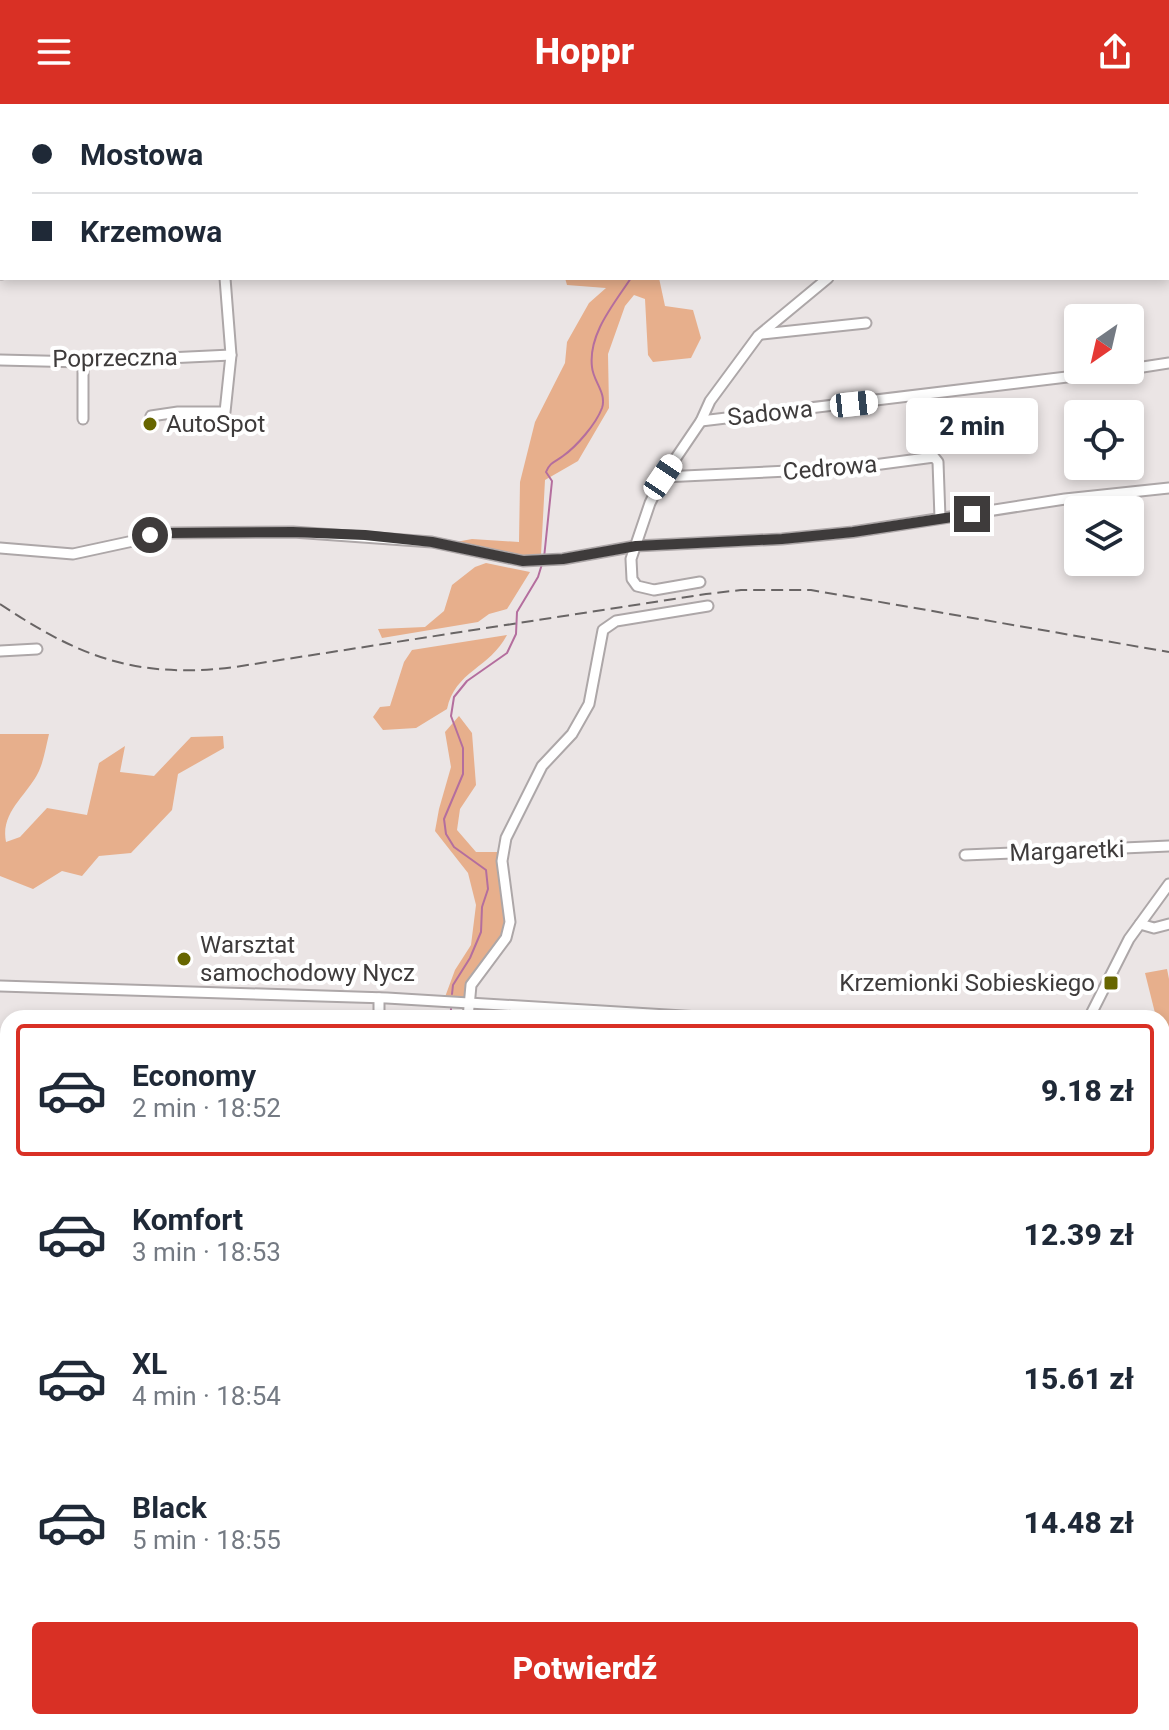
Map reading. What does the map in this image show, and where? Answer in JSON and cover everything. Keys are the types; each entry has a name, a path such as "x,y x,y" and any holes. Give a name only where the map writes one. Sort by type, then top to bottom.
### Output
{"street":[{"path":"151,416 178,412 225,412 231,355 225,280"},
{"path":"700,582 654,590 637,586 632,579 631,559 650,503 710,401 760,335 826,280"},
{"path":"760,335 866,323"},
{"name":"Poprzeczna","path":"0,360 83,362 231,355"},
{"path":"83,362 83,419"},
{"name":"Sadowa","path":"1144,367 1169,363"},
{"name":"Sadowa","path":"701,421 1064,378"},
{"name":"Cedrowa","path":"663,477 851,468 934,457 938,462 940,518"},
{"path":"0,548 73,554 170,533 281,532 432,542 523,561 563,559 636,546 782,539 853,532 1068,499 1169,488"},
{"path":"468,1010 471,985 506,938 510,922 502,861 506,838 542,766 572,734 589,704 603,630 616,621 708,606"},
{"path":"0,651 37,649"},
{"name":"Margaretki","path":"965,855 1169,846"},
{"path":"1093,1010 1112,969 1169,884"},
{"path":"1140,924 1154,928 1169,924"},
{"path":"0,986 379,998 592,1010"},
{"path":"379,998 379,1010"}],"shaded area":[{"path":"566,280 659,280 665,306 693,310 701,338 691,358 653,362 648,355 645,299 634,295 625,306 608,354 609,408 578,461 545,480 541,555 509,555 456,542 472,539 519,542 520,482 535,422 565,363 567,342 589,303 606,288 567,285"},
{"path":"486,563 530,572 507,609 489,614 478,622 382,638 378,629 425,627 444,611 452,585 475,567"},
{"path":"507,635 492,655 457,686 447,709 416,728 383,730 373,717 380,707 390,706 404,662 412,650"},
{"path":"459,716 472,733 476,785 460,809 457,830 476,852 497,852 506,914 500,938 464,998 445,997 455,970 471,945 476,905 468,873 435,831 451,767 445,732"},
{"path":"0,734 49,734 39,771 7,822 6,842 20,837 47,808 87,815 99,763 125,746 120,772 154,776 191,737 223,736 224,748 178,774 172,810 131,853 99,856 82,876 62,871 33,889 0,876"},
{"path":"1167,969 1169,1010 1154,1010 1145,973"}],"waterway":[{"path":"544,558 552,481 546,472 586,434 602,408 603,397 592,367 594,343 604,320 630,280"},
{"path":"452,994 453,985 470,958 481,932 482,907 488,889 486,870 454,847 446,834 444,819 463,774 463,748 451,716 454,697 467,681 507,653 516,634 517,612 538,577 542,564"}],"railway":[{"path":"0,604 29,623 84,651 139,667 168,670 235,667 741,590 811,590 1169,652"}],"place":[{"name":"AutoSpot","path":"150,424"},
{"name":"Warsztat samochodowy Nycz","path":"184,959"},
{"name":"Krzemionki Sobieskiego","path":"1111,983"}],"route":[{"path":"150,535 347,534 432,542 523,561 563,559 636,546 782,539 853,532 972,514"}]}
